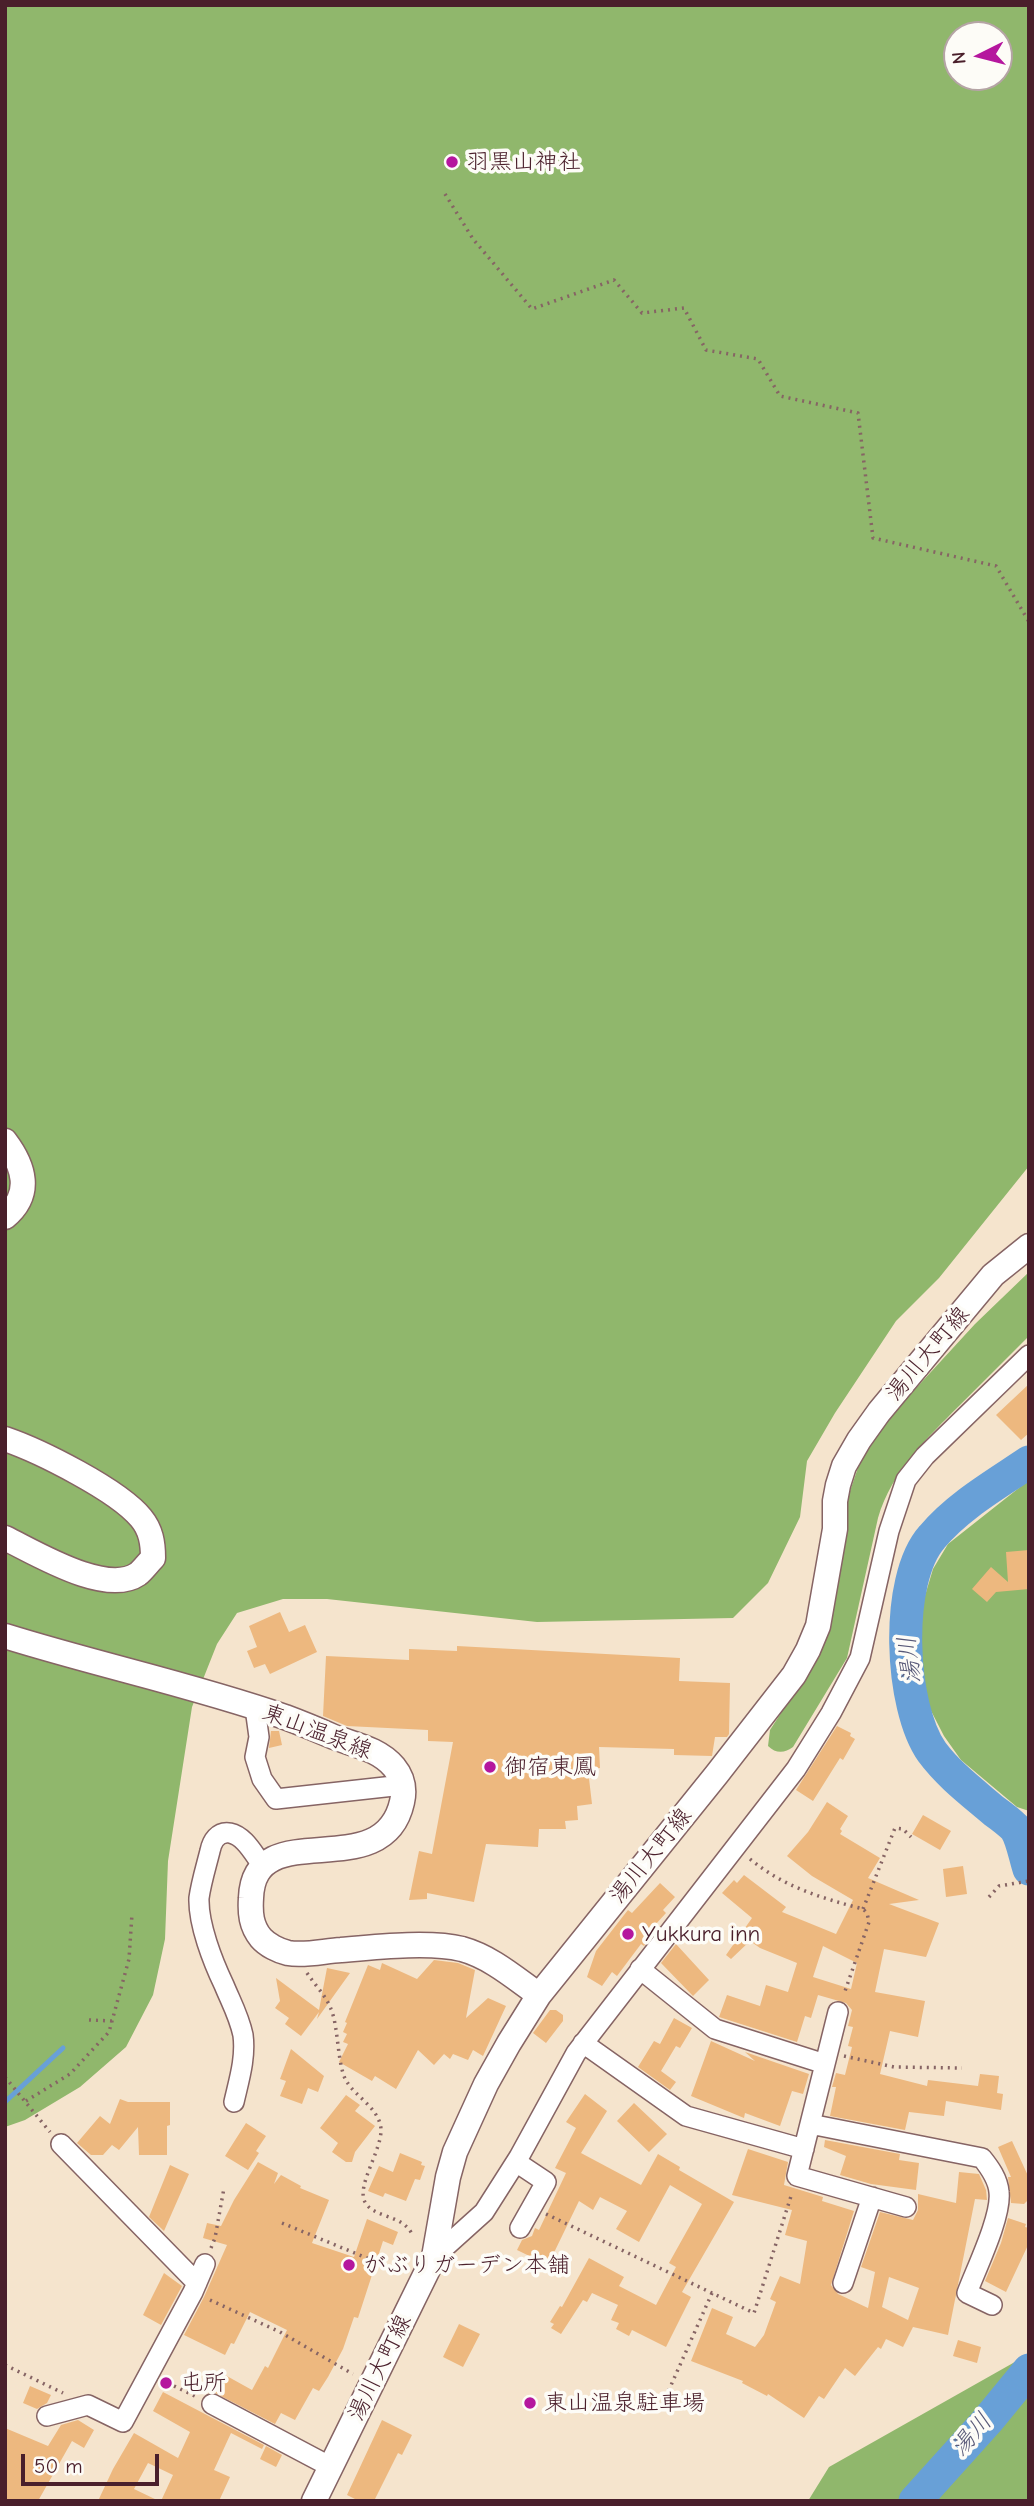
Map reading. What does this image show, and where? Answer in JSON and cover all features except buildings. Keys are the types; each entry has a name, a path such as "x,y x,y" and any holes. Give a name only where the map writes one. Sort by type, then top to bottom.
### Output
{"main road":[{"path":"5,1140 20,1162 23,1181 21,1200 5,1217"},
{"name":"湯川大町線","path":"314,2501 434,2257 448,2177 460,2141 486,2084 539,1995 718,1774 794,1675 818,1626 833,1543 838,1485 844,1466 859,1440 879,1412 993,1275 1029,1246"},
{"path":"5,1439 34,1448 124,1502 141,1518 152,1538 153,1558 136,1575 110,1580 83,1575 5,1538"},
{"name":"東山温泉線","path":"5,1636 255,1708 363,1746 382,1756 393,1766 402,1777 403,1785"},
{"path":"403,1785 399,1814 390,1828 371,1842 357,1847 292,1852 263,1866 253,1882 251,1919 263,1941 295,1954 437,1945 464,1949 498,1965 539,1995"}],"street":[{"path":"434,2257 484,2212 516,2162 583,2043 796,1769 831,1713 860,1658 889,1531 906,1480 934,1447 1029,1355"},
{"path":"255,1708 258,1738 255,1757 262,1779 276,1799 403,1785"},
{"path":"234,2102 244,2060 243,2038 239,2015 223,1984 205,1936 199,1900 211,1846 217,1836 225,1832 236,1834 263,1866"},
{"path":"640,1969 715,2029 827,2058"},
{"path":"838,2012 797,2176 906,2207"},
{"path":"583,2043 686,2116 804,2149"},
{"path":"810,2124 982,2158 993,2172 999,2189 1000,2205 967,2293 992,2305"},
{"path":"61,2144 195,2288"},
{"path":"516,2162 546,2182 520,2228"},
{"path":"843,2283 872,2197"},
{"path":"47,2416 88,2405 123,2422 195,2288 205,2264"},
{"path":"212,2404 331,2467"}],"path":[{"path":"445,194 473,239 532,309 614,280 642,313 684,308 706,350 758,359 780,396 858,413 873,538 996,566 1029,622"},
{"path":"863,1909 895,1828 902,1829 911,1837"},
{"path":"735,1846 768,1874 788,1885 820,1898 863,1909 867,1913 869,1922 838,2012"},
{"path":"989,1897 999,1886 1029,1881"},
{"path":"26,2101 70,2074 108,2032 129,1959 132,1914"},
{"path":"295,1954 332,2010 345,2080 374,2111 381,2128 379,2145 362,2192 365,2203 408,2225 412,2234"},
{"path":"89,2021 113,2021"},
{"path":"827,2058 894,2067 962,2068"},
{"path":"5,2077 61,2144"},
{"path":"532,2207 754,2314 797,2176"},
{"path":"205,2264 215,2238 224,2188"},
{"path":"282,2223 396,2270"},
{"path":"195,2288 373,2384"},
{"path":"660,2410 712,2293"},
{"path":"5,2365 88,2405"},
{"path":"174,2386 212,2404"}],"green space":[{"path":"5,5 1029,5 1029,1166 939,1278 896,1321 835,1413 807,1461 800,1517 768,1583 733,1618 537,1622 327,1599 283,1599 237,1613 217,1644 192,1707 168,1861 165,1939 153,1995 126,2047 80,2087 25,2120 5,2127"},
{"path":"1029,1272 1029,1336 923,1443 892,1485 878,1518 847,1658 793,1747 784,1751 774,1750 768,1746 770,1730 803,1679 842,1546 849,1494 863,1453 873,1435 975,1324"},
{"path":"1029,1480 1029,1811 1017,1807 961,1760 944,1736 927,1703 920,1655 921,1609 933,1569 948,1544"},
{"path":"1029,2354 1029,2501 808,2501 829,2467"}],"waterway":[{"name":"湯川","path":"1029,1462 965,1506 932,1537 920,1557 911,1582 906,1644 908,1676 921,1732 932,1752 946,1768 1015,1828 1029,1869"},
{"path":"5,2102 63,2048"},
{"name":"湯川","path":"915,2501 1029,2370"}],"place":[{"name":"羽黒山神社","path":"452,162"},
{"name":"御宿東鳳","path":"490,1767"},
{"name":"Yukkura inn","path":"628,1934"},
{"name":"がぶりガーデン本舗","path":"349,2265"},
{"name":"屯所","path":"166,2383"},
{"name":"東山温泉駐車場","path":"530,2403"}]}
